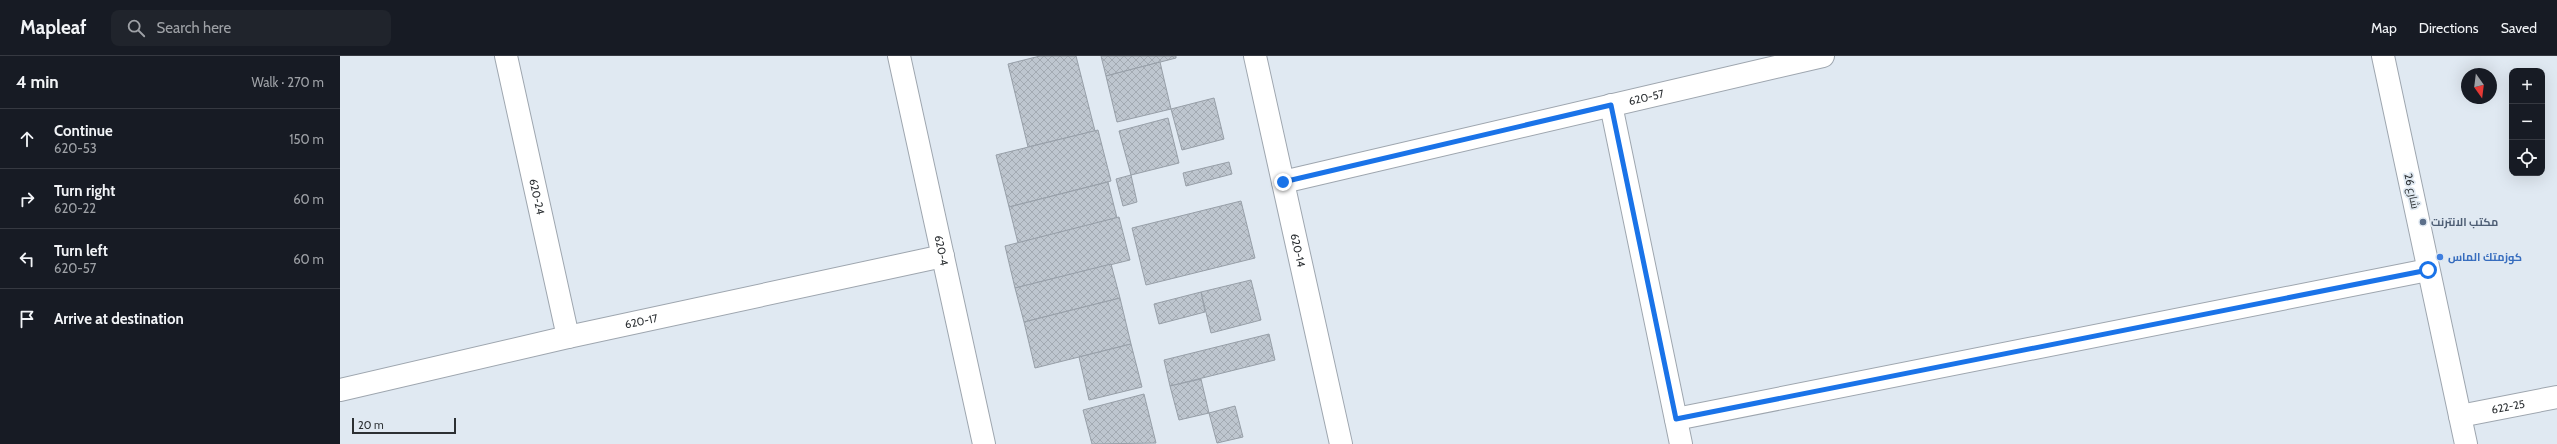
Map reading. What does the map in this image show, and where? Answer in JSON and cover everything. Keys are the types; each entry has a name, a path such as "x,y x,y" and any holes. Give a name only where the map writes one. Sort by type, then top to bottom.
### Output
{"street":[{"name":"620-24","path":"506,56 568,337"},
{"name":"620-4","path":"899,56 984,444"},
{"name":"620-14","path":"1255,56 1341,444"},
{"name":"620-57","path":"1283,182 1822,56"},
{"name":"شارع 26","path":"2383,56 2466,444"},
{"path":"1611,105 1681,444"},
{"name":"620-17","path":"340,390 568,337 943,256"},
{"path":"1676,419 2428,270"},
{"name":"622-25","path":"2460,416 2557,397"}],"building":[{"path":"1040,56 1076,56 1095,131 1028,147 1008,64"},
{"path":"1101,56 1176,56 1176,58 1106,76"},
{"path":"1160,62 1171,109 1117,122 1106,76"},
{"path":"1214,98 1224,139 1182,150 1171,109"},
{"path":"1168,118 1179,163 1131,175 1119,131"},
{"path":"1098,130 1111,181 1009,207 996,155"},
{"path":"1229,162 1232,174 1186,186 1183,173"},
{"path":"1131,175 1137,202 1123,206 1116,179"},
{"path":"1108,182 1117,218 1018,243 1009,207"},
{"path":"1241,201 1255,258 1146,285 1132,228"},
{"path":"1119,217 1130,260 1015,288 1005,246"},
{"path":"1111,264 1120,298 1024,322 1015,288"},
{"path":"1251,280 1261,320 1211,333 1201,292"},
{"path":"1201,292 1205,312 1159,324 1154,304"},
{"path":"1120,298 1131,344 1035,368 1024,322"},
{"path":"1269,334 1275,360 1170,386 1164,360"},
{"path":"1131,344 1142,387 1089,400 1079,357"},
{"path":"1201,379 1209,413 1179,420 1170,386"},
{"path":"1144,394 1156,443 1092,444 1083,410"},
{"path":"1235,406 1243,437 1217,443 1209,413"}],"place":[{"name":"مكتب الانترنت","path":"2423,222"},
{"name":"كوزمتك الماس","path":"2440,257"}],"route":[{"path":"1283,182 1611,105 1676,419 2428,270"}]}
